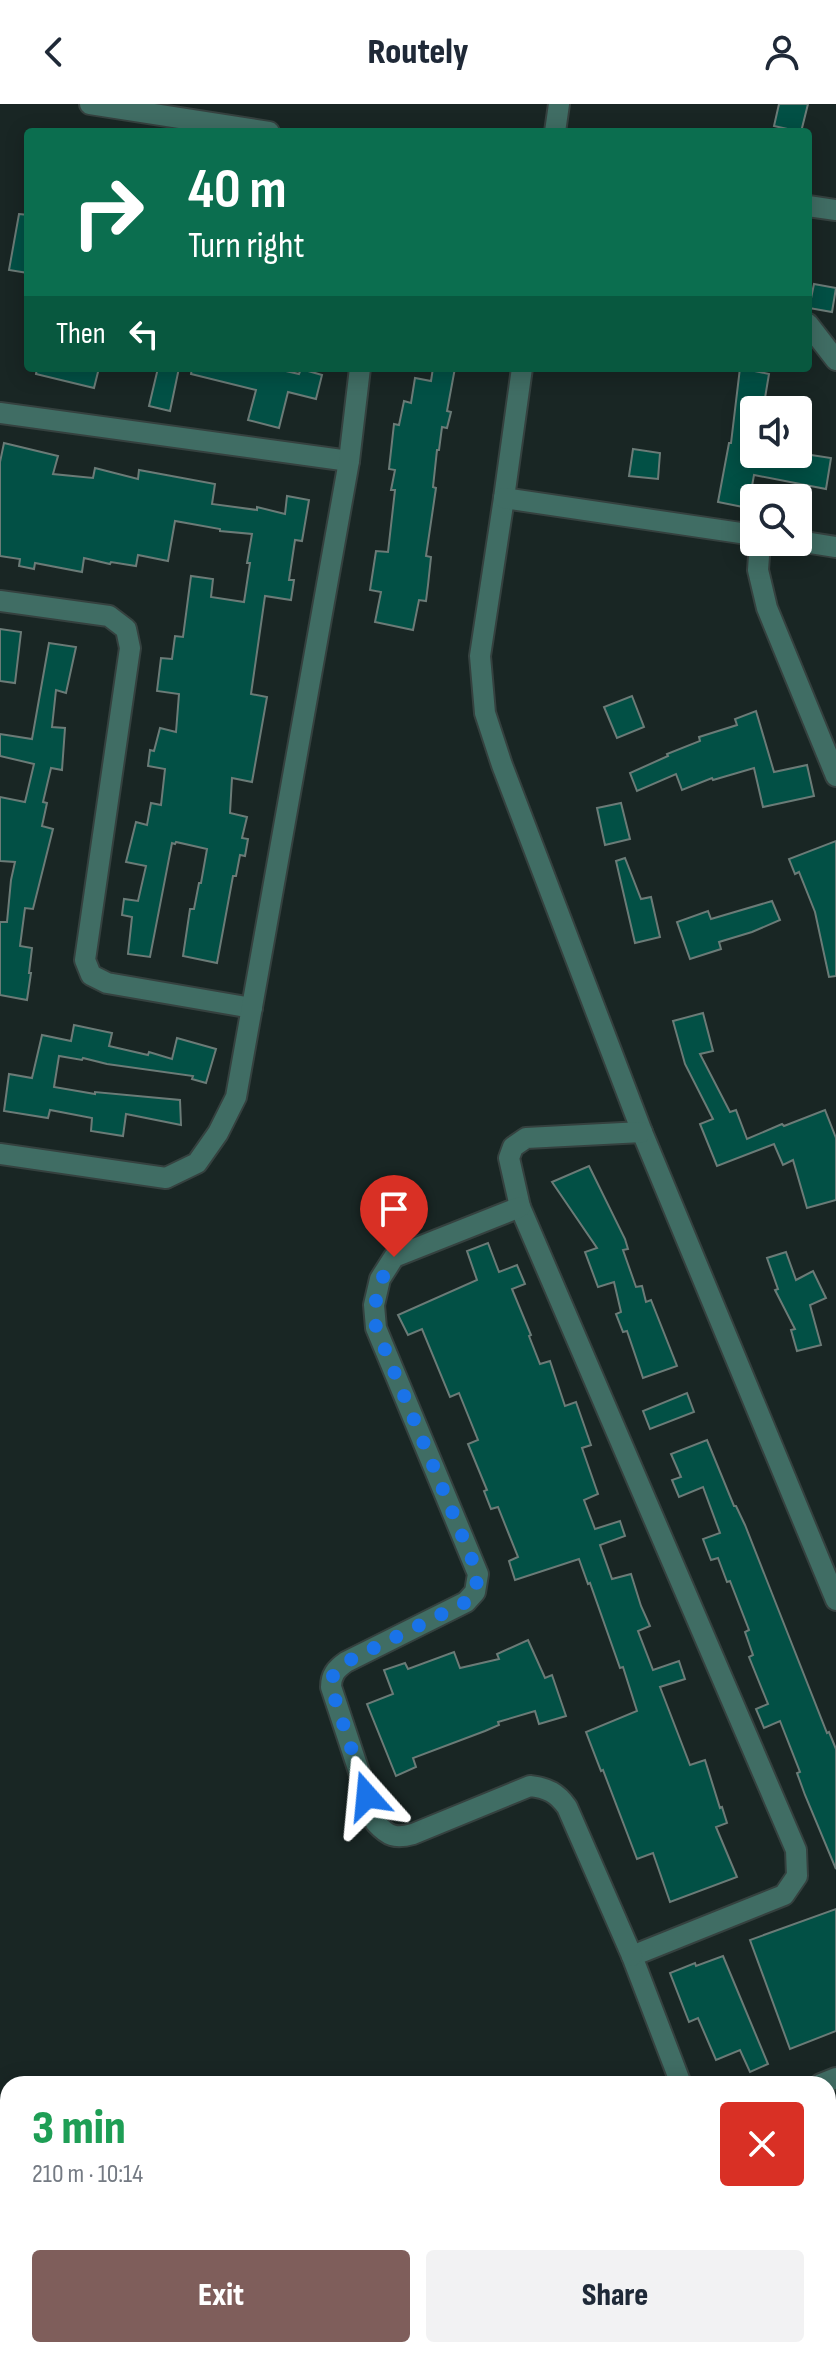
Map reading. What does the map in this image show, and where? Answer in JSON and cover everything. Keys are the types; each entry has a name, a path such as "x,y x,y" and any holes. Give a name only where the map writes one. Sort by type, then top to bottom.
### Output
{"street":[{"path":"90,104 243,128"},
{"path":"556,128 559,104"},
{"path":"812,207 836,210"},
{"path":"812,329 836,360"},
{"path":"0,1154 166,1178 197,1163 218,1133 236,1097 349,461 360,372"},
{"path":"521,372 480,656 485,713 642,1132 836,1600"},
{"path":"0,413 349,461"},
{"path":"504,498 740,533"},
{"path":"812,543 836,547"},
{"path":"759,556 758,570 767,608 836,776"},
{"path":"0,601 109,616 126,629 130,648 85,960 91,975 107,983 252,1008"},
{"path":"632,1956 784,1895 797,1876 796,1850 520,1207 509,1158 513,1147 526,1138 642,1132"},
{"path":"520,1207 394,1257 380,1279 374,1305 376,1328 478,1574 475,1592 466,1602 346,1662 331,1678 331,1687 376,1823 386,1834 398,1838 413,1834 530,1786 545,1788 559,1796 567,1807 632,1956 678,2076"}],"building":[{"path":"779,104 808,104 802,128 774,126"},
{"path":"19,214 24,215 24,272 9,270"},
{"path":"814,284 836,288 832,312 812,309"},
{"path":"36,372 98,372 94,388"},
{"path":"157,372 178,372 170,411 149,406"},
{"path":"312,372 322,375 316,399 288,392 279,428 248,420 256,390 191,374"},
{"path":"432,372 454,372 447,411 451,412 447,428 442,427 437,450 433,487 436,488 426,556 431,557 426,601 419,600 413,630 375,622 381,592 370,590 376,551 388,552 395,490 391,490 395,470 389,469 394,424 399,425 404,401 411,403 415,378 431,381"},
{"path":"740,372 769,374 765,396 740,396 740,468 812,468 812,455 831,458 826,489 754,475 752,484 740,484 740,506 718,502"},
{"path":"4,443 58,456 53,474 93,478 95,468 138,479 139,470 215,484 212,504 257,510 257,507 285,514 287,496 309,500 302,541 295,540 289,580 294,580 291,600 265,596 251,694 267,697 252,782 232,778 230,813 247,817 242,838 248,839 245,856 240,855 236,876 233,876 217,963 183,956 190,909 194,909 207,849 172,843 150,957 128,954 132,917 122,915 124,899 138,901 146,866 126,862 136,822 147,825 151,803 161,805 165,769 148,766 150,750 154,751 160,728 176,732 179,694 157,691 161,658 172,659 175,636 183,637 191,576 213,579 211,597 244,602 252,534 175,521 168,561 138,555 136,566 84,558 82,572 35,563 34,569 19,566 20,559 0,556 0,462"},
{"path":"633,449 660,453 658,479 629,476"},
{"path":"0,629 21,632 15,683 0,681"},
{"path":"49,643 76,647 66,693 56,690 52,727 65,728 62,770 51,768 43,802 47,803 42,826 53,829 33,909 25,908 20,946 32,948 27,1000 0,995 0,922 7,922 15,862 0,861 0,797 25,802 34,764 0,756 0,734 32,739"},
{"path":"632,696 644,727 617,738 604,707"},
{"path":"756,711 774,772 807,765 814,796 763,807 754,768 712,778 682,790 676,774 637,791 630,773 700,741 699,737 737,725 735,719"},
{"path":"621,803 630,839 605,845 597,808"},
{"path":"836,841 836,976 829,977 815,912 799,872 795,874 789,859"},
{"path":"625,858 641,899 651,897 660,937 635,943 616,861"},
{"path":"772,901 780,920 719,942 721,949 690,959 677,922 708,911 711,919"},
{"path":"703,1013 713,1051 700,1054 730,1112 736,1110 747,1139 825,1110 836,1138 836,1200 807,1208 793,1160 783,1165 774,1144 717,1166 700,1124 713,1119 685,1064 673,1021"},
{"path":"74,1025 112,1033 109,1046 148,1055 149,1052 172,1059 177,1038 216,1049 206,1083 192,1079 193,1076 59,1056 54,1087 95,1094 180,1100 181,1125 126,1114 123,1136 91,1131 92,1118 50,1110 48,1118 4,1111 9,1074 32,1078 42,1035 71,1041"},
{"path":"589,1166 625,1239 628,1249 623,1250 636,1287 642,1286 646,1302 651,1300 677,1366 643,1378 627,1331 623,1332 616,1314 621,1312 614,1282 598,1287 585,1252 597,1248 552,1182"},
{"path":"488,1243 499,1272 517,1265 525,1284 512,1289 540,1364 550,1361 565,1406 576,1402 591,1445 582,1448 598,1494 584,1500 595,1529 620,1521 625,1536 600,1545 612,1579 631,1574 650,1626 638,1631 653,1670 679,1661 685,1679 660,1687 690,1765 705,1760 727,1823 716,1827 737,1877 670,1902 653,1853 637,1859 586,1732 637,1711 623,1667 620,1668 579,1559 515,1580 509,1561 518,1557 498,1507 491,1509 484,1491 487,1490 468,1444 478,1440 459,1393 450,1397 422,1329 408,1335 398,1315 477,1280 467,1251"},
{"path":"786,1252 796,1280 813,1271 826,1298 810,1305 821,1345 797,1351 791,1330 795,1329 775,1290 778,1289 767,1258"},
{"path":"687,1393 694,1412 650,1429 643,1411"},
{"path":"707,1440 836,1749 836,1869 805,1795 797,1773 800,1772 780,1721 764,1728 756,1709 768,1704 749,1657 753,1655 745,1632 749,1630 730,1581 727,1582 718,1558 711,1560 703,1539 720,1533 703,1487 679,1497 672,1480 681,1477 671,1454"},
{"path":"528,1640 545,1678 552,1675 566,1716 539,1724 535,1711 498,1722 499,1725 485,1731 413,1758 416,1767 396,1776 367,1704 393,1694 384,1670 405,1663 408,1669 454,1652 460,1668 499,1659 497,1654"},
{"path":"836,1909 836,2031 790,2049 750,1940"},
{"path":"723,1956 768,2064 750,2072 740,2050 716,2060 698,2018 689,2022 670,1973"}],"route":[{"path":"367,1796 331,1687 331,1678 346,1662 466,1602 475,1592 478,1574 376,1328 374,1305 380,1279 394,1257"}]}
